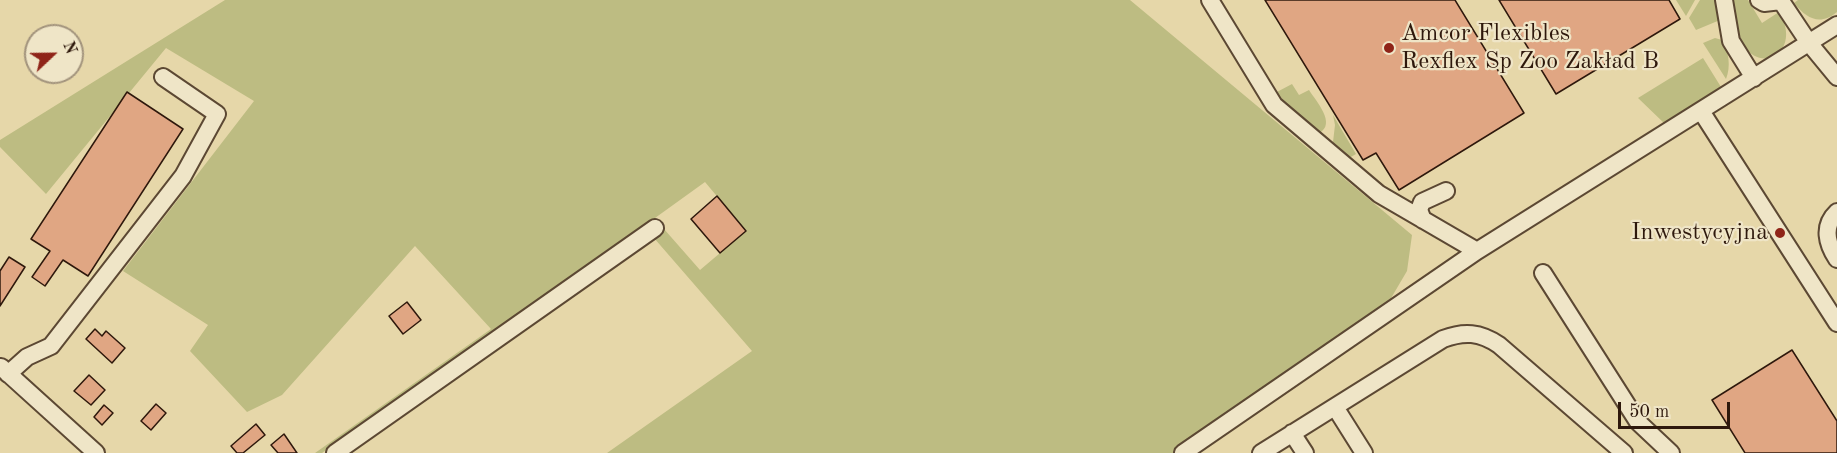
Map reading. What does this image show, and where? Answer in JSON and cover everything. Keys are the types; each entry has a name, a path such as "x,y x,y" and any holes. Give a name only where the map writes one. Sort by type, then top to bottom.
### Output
{"street":[{"path":"1210,0 1274,105 1379,194 1477,251"},
{"path":"1724,0 1731,41 1754,78"},
{"path":"1759,0 1764,3 1781,1 1809,43 1837,77"},
{"path":"1183,453 1477,251 1837,25"},
{"path":"96,453 4,371 51,346 183,176 217,114 163,77"},
{"path":"1701,111 1837,322"},
{"path":"1422,219 1419,210 1422,202 1446,191"},
{"path":"1837,212 1829,220 1827,227 1830,244 1837,259"},
{"path":"335,453 655,228"},
{"path":"1543,273 1638,422 1671,453"},
{"path":"1261,453 1443,339 1472,333 1487,337 1499,345 1624,453"},
{"path":"1335,407 1364,453"},
{"path":"1292,433 1305,453"}],"shaded area":[{"path":"225,0 1130,0 1412,235 1407,271 1387,305 1173,453 607,453 752,351 654,238 664,229 700,270 746,231 705,182 655,218 655,221 644,226 322,453 315,453 491,329 415,246 282,395 247,412 190,351 208,325 123,271 254,101 166,48 46,194 0,147 0,140"},
{"path":"1676,0 1695,0 1686,16"},
{"path":"1700,0 1717,0 1720,20 1696,30 1689,18"},
{"path":"1732,0 1748,0 1762,23 1779,12 1785,25 1786,37 1778,54 1770,58 1761,58 1752,54 1744,46 1737,30"},
{"path":"1798,0 1837,0 1837,12 1825,19 1814,19 1794,3"},
{"path":"1715,38 1722,40 1728,54 1726,79 1703,43"},
{"path":"1703,58 1721,87 1720,91 1665,124 1638,98"},
{"path":"1292,84 1299,95 1309,90 1320,106 1326,118 1326,124 1319,133 1275,93"},
{"path":"1333,115 1356,154 1349,158 1333,142 1335,125"}],"building":[{"name":"Amcor Flexibles Rexflex Sp Zoo Zakład B","path":"1265,0 1455,0 1524,113 1399,190 1376,153 1363,160"},
{"path":"1499,0 1669,0 1680,19 1556,94"},
{"path":"127,92 183,129 88,276 63,260 45,286 32,277 50,251 31,239"},
{"path":"717,196 746,231 720,253 691,219"},
{"path":"9,257 25,267 0,306 0,271"},
{"path":"407,302 421,320 403,334 389,316"},
{"path":"95,329 102,336 106,331 125,348 112,363 86,339"},
{"path":"1792,350 1837,421 1837,453 1745,453 1712,400"},
{"path":"89,375 105,390 91,405 74,391"},
{"path":"156,404 166,413 151,430 141,421"},
{"path":"104,405 113,413 102,425 94,417"},
{"path":"256,424 265,435 243,453 237,453 231,446"},
{"path":"284,434 297,453 278,453 271,445"}],"place":[{"name":"Amcor Flexibles Rexflex Sp Zoo Zakład B","path":"1389,48"},
{"name":"Inwestycyjna","path":"1780,233"}]}
